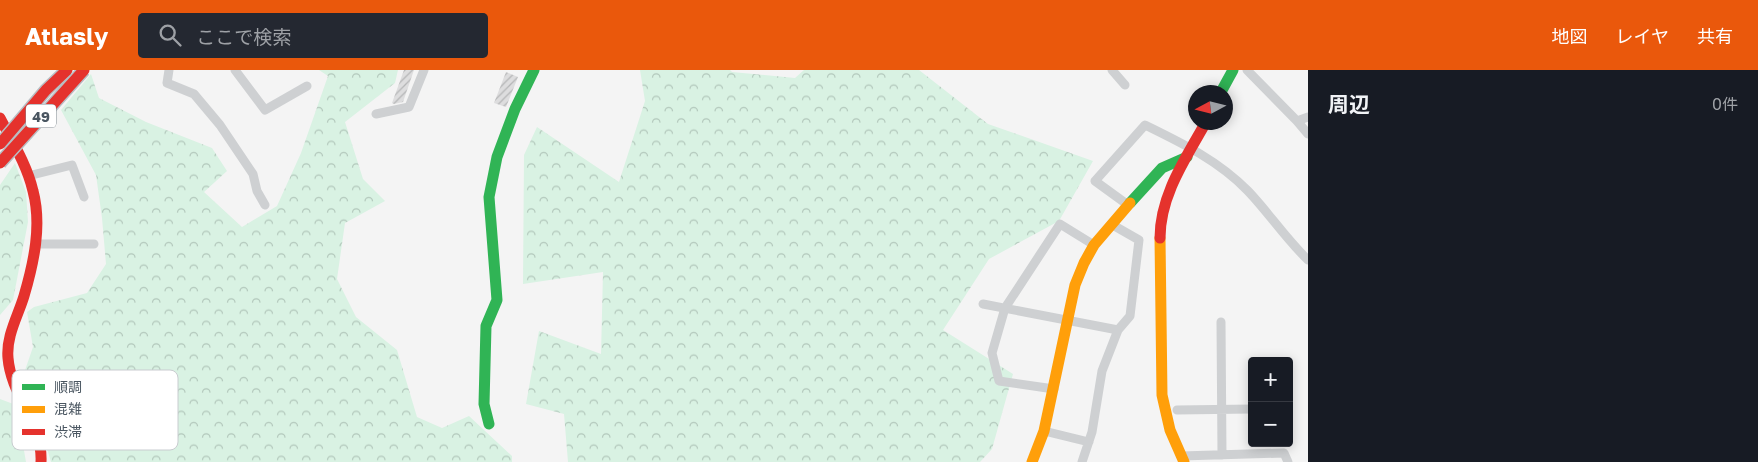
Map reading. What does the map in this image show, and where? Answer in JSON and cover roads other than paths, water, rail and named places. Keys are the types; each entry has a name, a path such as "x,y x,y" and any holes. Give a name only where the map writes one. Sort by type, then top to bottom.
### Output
{"main road":[{"name":"49","path":"0,144 46,90 67,70"},
{"name":"49","path":"0,164 84,70"},
{"path":"489,424 484,404 486,326 497,300 489,197 497,157 515,109 534,70"},
{"path":"1225,85 1233,70"},
{"path":"0,118 28,176 35,197 36,244 32,269 8,342 8,357 12,379"},
{"path":"1183,459 1169,430 1164,413 1162,395 1160,232 1162,211 1175,177 1202,130"},
{"path":"1032,462 1044,431 1067,320 1084,263 1094,245 1162,168 1189,153"}],"street":[{"path":"169,70 167,83 194,94 220,125 253,174 257,191 265,206"},
{"path":"235,70 265,110 307,86"},
{"path":"376,114 409,106 424,70"},
{"path":"1112,70 1125,85"},
{"path":"1247,70 1308,134"},
{"path":"1297,121 1308,117"},
{"path":"1128,205 1095,181 1145,125 1189,153 1225,171 1247,190 1308,260"},
{"path":"28,176 72,165 84,198"},
{"path":"1054,389 1000,381 992,353 1005,308 1060,224 1094,245"},
{"path":"1082,462 1090,442 1102,371 1118,330 1130,316 1139,240 1112,224"},
{"path":"36,244 94,244"},
{"path":"984,304 1118,330"},
{"path":"1221,322 1222,455"},
{"path":"1177,410 1248,409"},
{"path":"1044,431 1090,442"},
{"path":"1183,459 1222,455 1284,453 1288,462"}]}
